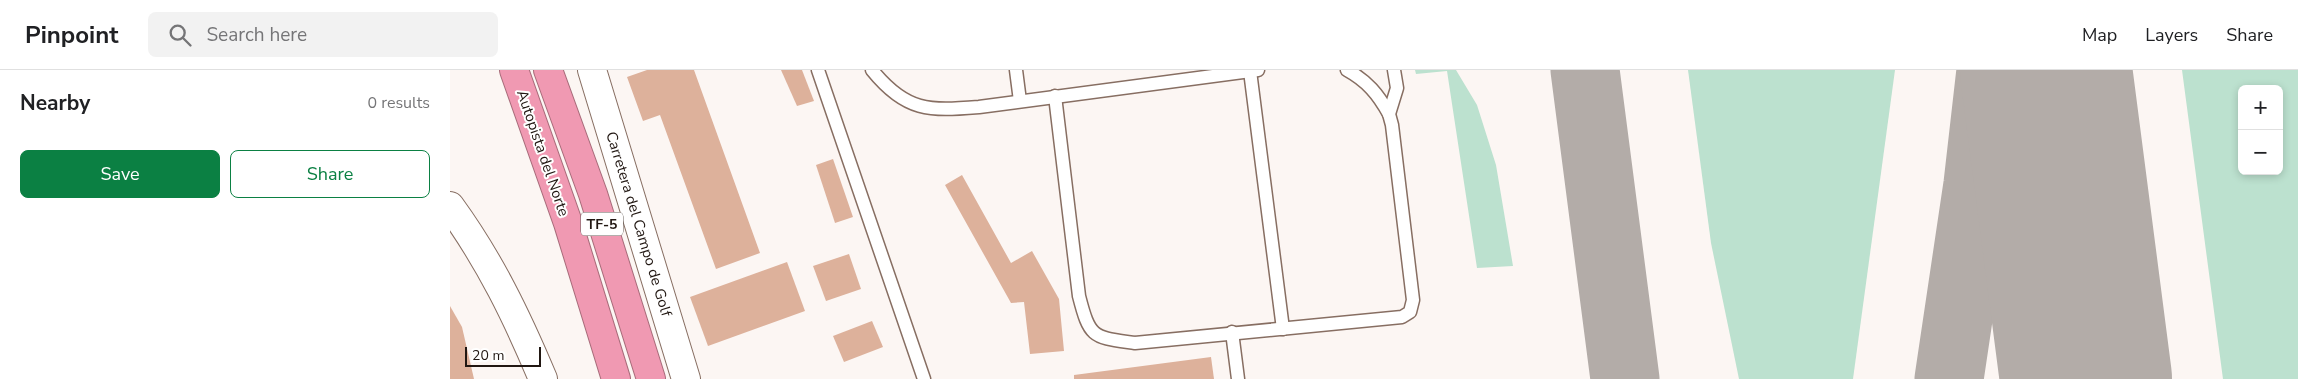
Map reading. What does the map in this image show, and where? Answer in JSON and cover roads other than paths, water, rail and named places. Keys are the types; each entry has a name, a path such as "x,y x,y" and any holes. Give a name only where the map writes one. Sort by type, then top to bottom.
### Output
{"highway":[{"name":"Autopista del Norte","path":"514,70 568,223 616,379"},
{"name":"TF-5","path":"548,70 593,194 651,379"}],"main road":[{"name":"Carretera del Campo de Golf","path":"592,70 686,379"},
{"path":"450,206 477,243 513,308 543,379"}],"lane":[{"path":"818,70 924,379"},
{"path":"872,70 884,84 911,104 938,110 979,107 1205,74 1254,70 1282,329"},
{"path":"1016,70 1020,101"},
{"path":"1055,96 1079,296 1086,324 1101,338 1135,343 1232,332 1402,317 1413,309 1394,145 1388,114 1371,88 1361,78 1347,70"},
{"path":"1388,114 1397,88 1394,70"},
{"path":"1232,332 1238,379"}]}
